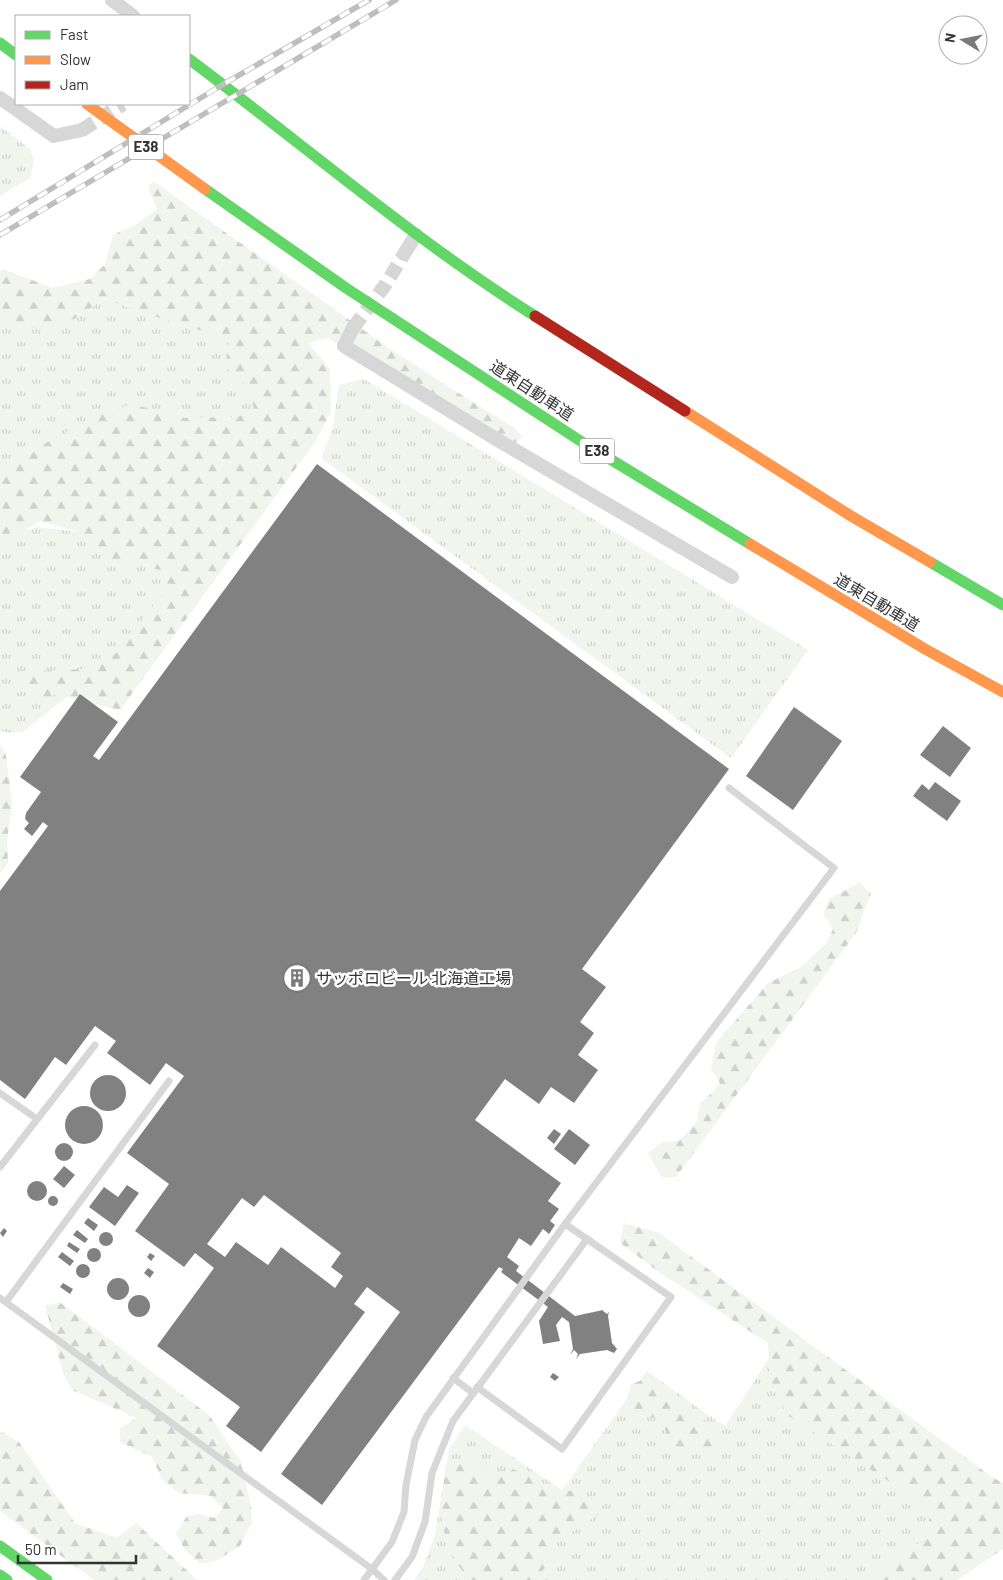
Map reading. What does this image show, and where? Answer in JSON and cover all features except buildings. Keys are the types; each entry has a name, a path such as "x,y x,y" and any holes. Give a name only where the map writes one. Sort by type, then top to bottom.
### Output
{"main road":[{"path":"0,43 15,54"},
{"path":"190,62 236,95 416,235 495,291 842,511 1003,605"},
{"name":"道東自動車道","path":"88,105 205,190 346,288 582,442 832,594 1003,692"},
{"path":"0,1546 47,1580"},
{"path":"0,1575 7,1580"}],"street":[{"path":"112,0 132,15"},
{"path":"0,98 54,136 82,130"},
{"path":"404,254 416,235"},
{"path":"353,328 344,346 501,442 732,577"}],"lane":[{"path":"364,1580 392,1542 404,1512 406,1485 415,1440 426,1417 566,1224 834,868 728,788"},
{"path":"0,1167 95,1045"},
{"path":"169,1081 3,1300 372,1569 384,1580"},
{"path":"0,1093 37,1119"},
{"path":"453,1378 475,1390 562,1448 671,1297 566,1224"},
{"path":"395,1580 412,1557 425,1522 432,1473 453,1421 587,1239"}],"green space":[{"path":"0,126 30,149 34,162 30,178 0,196"},
{"path":"153,181 389,348 516,429 522,437 515,443 327,338 308,343 330,369 331,412 315,442 120,710 56,694 36,703 25,689 37,671 82,669 116,653 168,587 166,571 115,561 79,532 40,521 9,540 0,542 0,469 89,419 133,404 182,418 238,417 254,408 243,382 225,367 229,339 131,309 104,298 79,317 45,330 0,320 0,271 3,269 53,288 90,279 105,264 113,235 137,224 157,209 148,187"},
{"path":"104,298 229,327 282,415 0,481 0,320 45,330 79,317"},
{"path":"364,379 808,650 731,758 321,458 332,431 339,385"},
{"path":"37,527 79,532 161,563 173,574 160,623 24,731 12,733 0,731 0,537"},
{"path":"0,745 6,755 12,803 7,841 8,863 0,874"},
{"path":"859,883 871,893 856,933 676,1177 661,1177 648,1153 663,1142 679,1141 697,1122 700,1103 720,1083 711,1069 716,1043 768,983 801,967 826,944 833,929 823,914 829,899"},
{"path":"624,1223 659,1233 992,1477 1003,1483 1003,1549 957,1580 867,1580 879,1569 921,1542 932,1512 893,1484 787,1415 770,1379 768,1343 659,1272 620,1243"},
{"path":"61,1303 209,1415 241,1462 251,1507 252,1523 240,1546 216,1561 200,1564 185,1550 176,1533 187,1516 200,1514 215,1518 223,1508 211,1496 179,1493 162,1479 152,1457 120,1442 120,1428 137,1418 72,1390 63,1373 45,1305"},
{"path":"777,1346 939,1515 930,1536 879,1569 867,1580 414,1580 423,1567 435,1535 449,1449 465,1425 562,1490 647,1371 718,1422 726,1425"},
{"path":"642,1380 660,1387 683,1406 711,1424 726,1446 709,1455 675,1446 658,1418 640,1416 626,1406 631,1384"},
{"path":"0,1431 19,1442 75,1523 117,1538 136,1523 197,1580 94,1580 0,1511"},
{"path":"446,1464 479,1465 493,1483 513,1469 554,1489 572,1491 601,1512 580,1528 555,1538 551,1562 533,1580 468,1580 448,1548 440,1512"}],"tunnel":[{"path":"82,130 121,105"},
{"path":"353,328 386,284 404,254"}],"railway":[{"path":"190,104 369,0"},
{"path":"0,235 396,0"},
{"path":"0,220 189,105"}],"traffic: fast":[{"path":"0,43 15,54"},
{"path":"190,60 402,224 535,316"},
{"path":"205,189 346,288 582,442 750,544"},
{"path":"930,562 1003,605"},
{"path":"0,1546 47,1580"},
{"path":"0,1575 7,1580"}],"traffic: slow":[{"path":"88,105 205,189"},
{"path":"685,411 851,516 930,562"},
{"path":"750,544 925,649 1003,692"}],"traffic: jam":[{"path":"535,316 685,411"}],"place":[{"name":"サッポロビール 北海道工場","path":"297,978"}]}
